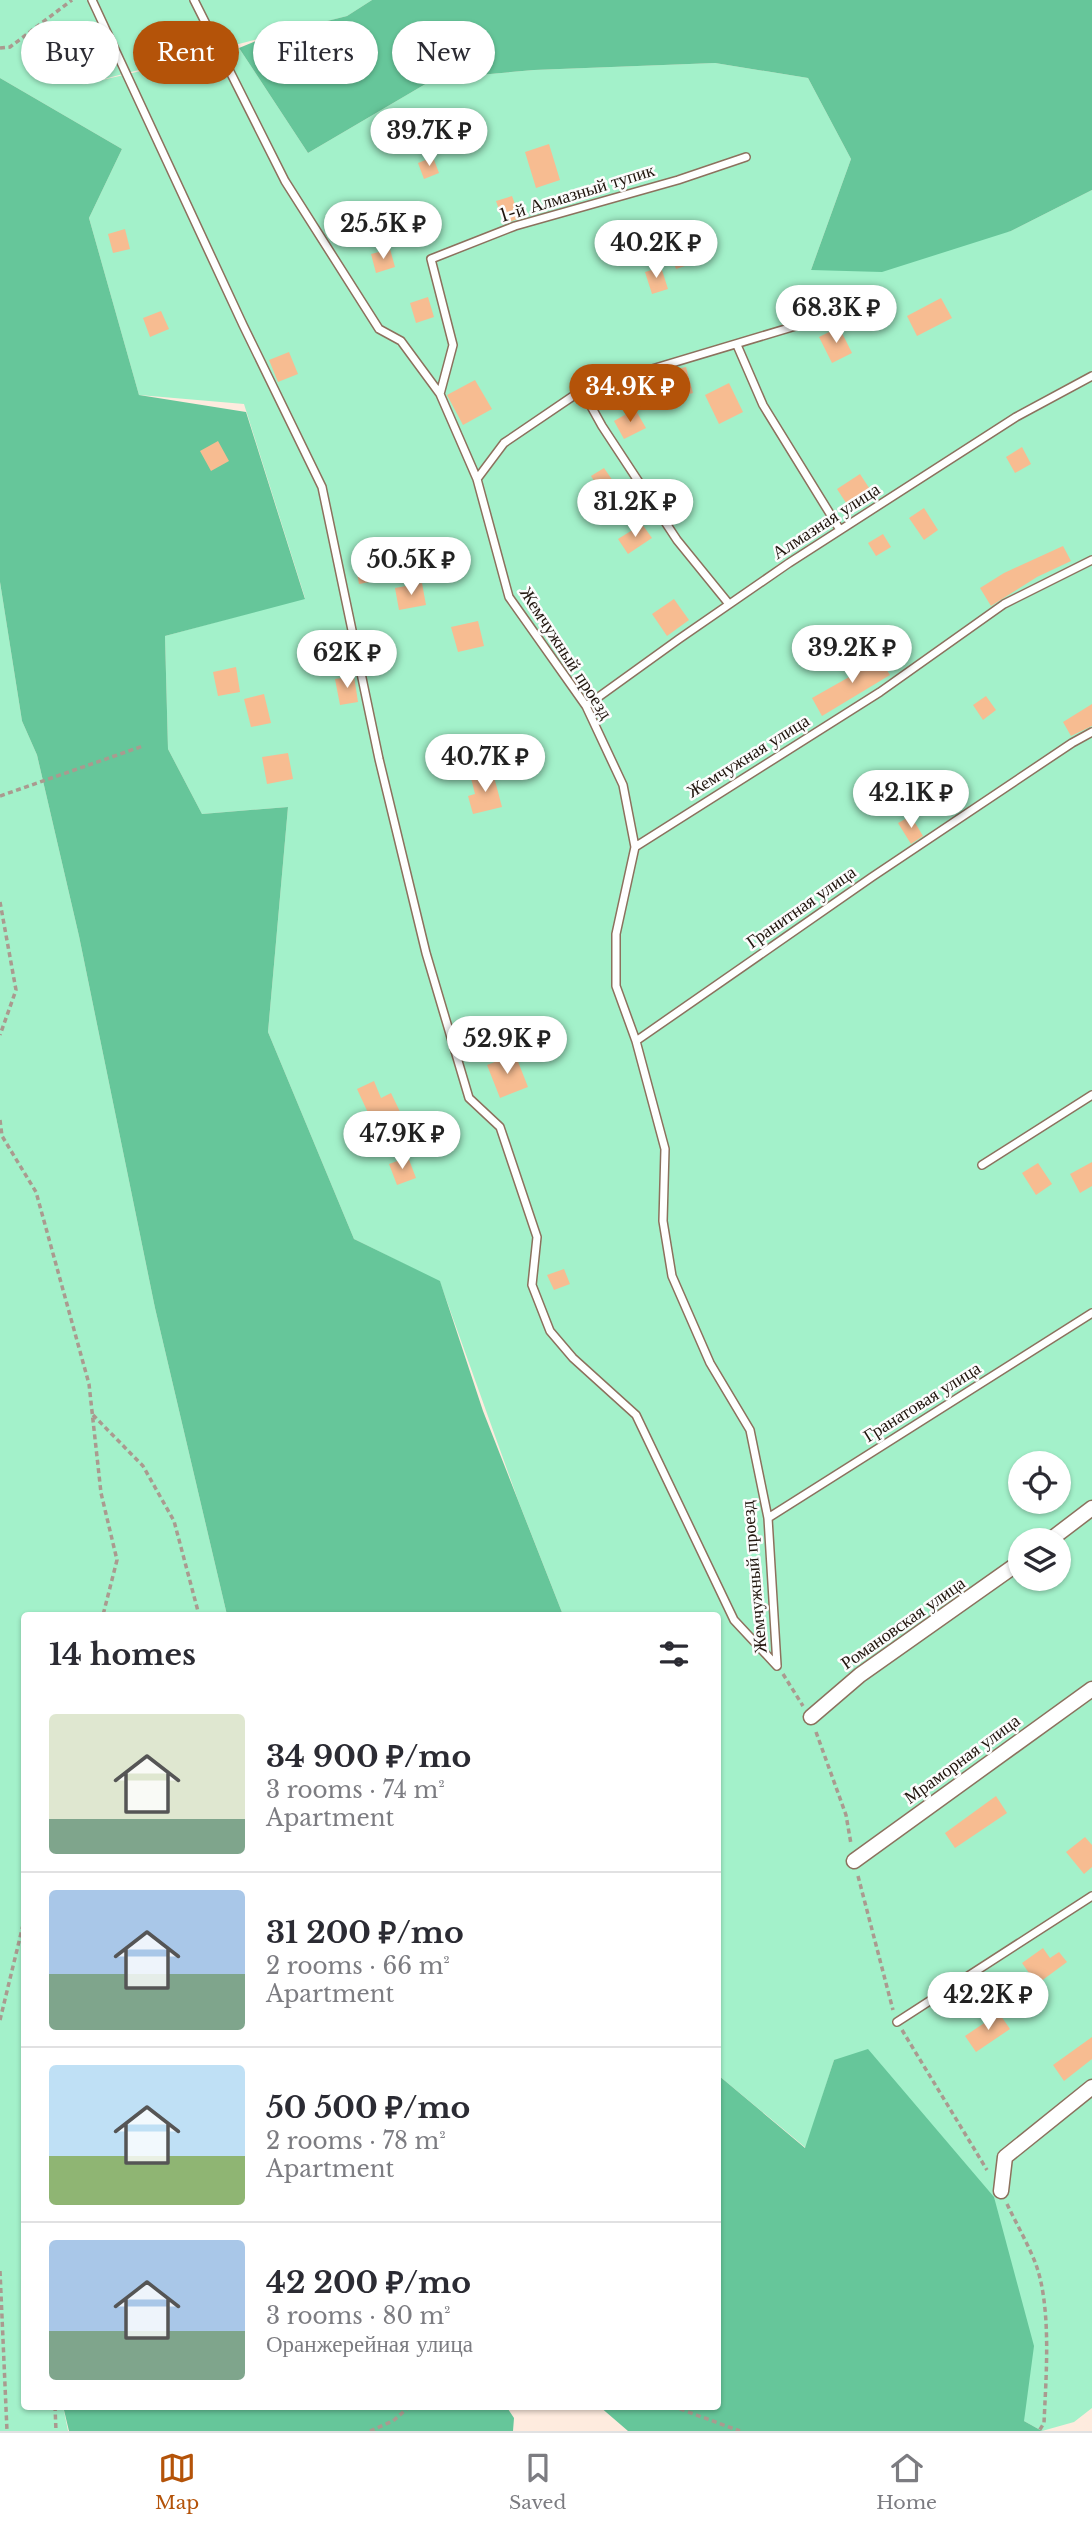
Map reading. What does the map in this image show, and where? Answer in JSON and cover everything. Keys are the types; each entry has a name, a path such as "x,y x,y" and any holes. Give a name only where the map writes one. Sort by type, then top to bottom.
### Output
{"street":[{"path":"1066,1528 1092,1508"},
{"name":"Романовская улица","path":"811,1717 860,1675 1008,1570"},
{"name":"Мраморная улица","path":"854,1861 1092,1689"},
{"path":"1001,2191 1005,2157 1092,2087"}],"lane":[{"path":"92,0 243,325 322,487 379,759 426,953 469,1098 500,1127 537,1237 532,1285 550,1331 573,1358 636,1415 734,1620 777,1666"},
{"name":"Жемчужный проезд","path":"194,0 285,181 379,330 401,341 440,394 477,479 509,597 586,706 624,785 635,847 616,934 616,986 636,1041 665,1149 663,1221 672,1276 710,1363 750,1430 768,1518 777,1666"},
{"name":"1-й Алмазный тупик","path":"440,394 453,345 431,259 515,226 678,180 746,157"},
{"path":"477,479 504,443 582,390 849,310"},
{"path":"737,345 763,405 840,530"},
{"name":"Алмазная улица","path":"586,706 729,604 840,530 1016,417 1092,376"},
{"path":"582,390 602,426 677,540 729,604"},
{"name":"Жемчужная улица","path":"635,847 880,692 1004,604 1092,560"},
{"name":"Гранитная улица","path":"636,1041 872,877 1092,732"},
{"path":"982,1165 1092,1095"},
{"name":"Гранатовая улица","path":"768,1518 1092,1314"},
{"path":"897,2022 1092,1896"}],"path":[{"path":"0,48 10,47 72,0"},
{"path":"0,796 143,746"},
{"path":"0,902 16,990 0,1035"},
{"path":"0,1119 2,1136 36,1192 89,1384 101,1493 117,1560 104,1612"},
{"path":"92,1415 143,1466 174,1521 198,1612"},
{"path":"777,1666 811,1717 846,1815 854,1861 897,2022 1001,2191 1036,2264 1045,2314 1044,2423 1040,2431"},
{"path":"0,2020 21,1933"},
{"path":"0,2271 7,2431"},
{"path":"55,2410 56,2431"},
{"path":"370,2431 393,2421 405,2410"},
{"path":"683,2410 740,2431"}],"green space":[{"path":"0,0 372,0 347,16 328,21 253,21 253,40 239,44 239,21 133,21 133,72 119,75 119,21 21,21 21,84 119,84 119,76 133,73 133,84 239,84 239,48 253,69 253,84 263,84 308,153 425,84 495,84 495,74 715,63 808,78 851,159 811,270 1011,231 1092,190 1092,2408 1074,2422 1042,2431 1024,2421 834,2060 806,2148 721,2077 721,1612 562,1612 518,1500 440,1282 354,1239 268,1032 288,807 202,814 168,749 165,636 305,598 244,404 139,395 89,218 122,149 0,78"},
{"path":"372,0 1092,0 1092,190 1011,231 882,272 811,270 851,159 808,78 715,63 495,74 495,21 392,21 392,84 425,84 308,153 263,84 378,84 378,21 327,21 347,16"},
{"path":"253,42 253,69 239,48"},
{"path":"0,78 122,149 89,218 139,395 246,412 305,599 165,636 168,749 202,814 288,807 268,1032 354,1239 440,1281 483,1411 562,1612 226,1612 155,1308 79,936 37,755 22,721 0,582"},
{"path":"0,582 22,721 37,755 79,936 155,1308 226,1612 21,1612 21,2410 64,2410 68,2431 0,2431"},
{"path":"868,2049 994,2197 1034,2346 1024,2421 1042,2431 628,2431 604,2410 721,2410 721,2078 805,2148 834,2060"},
{"path":"64,2410 509,2410 514,2418 513,2431 69,2431"}],"building":[{"path":"549,144 560,180 536,188 525,152"},
{"path":"433,157 439,173 424,179 418,163"},
{"path":"512,196 520,218 504,224 496,201"},
{"path":"125,229 130,249 113,253 108,234"},
{"path":"390,249 395,267 376,273 371,254"},
{"path":"689,249 694,263 676,269 671,255"},
{"path":"661,267 668,289 652,294 645,272"},
{"path":"428,297 434,317 416,323 410,303"},
{"path":"941,298 952,318 917,336 907,316"},
{"path":"161,311 169,329 150,337 143,318"},
{"path":"839,327 852,353 832,363 819,337"},
{"path":"289,352 298,374 278,382 269,360"},
{"path":"686,367 693,393 676,398 669,371"},
{"path":"475,380 492,409 463,425 447,395"},
{"path":"729,383 743,412 719,424 705,395"},
{"path":"635,409 646,428 624,439 614,421"},
{"path":"218,441 229,461 211,471 200,451"},
{"path":"1022,447 1031,464 1015,473 1006,457"},
{"path":"604,468 613,481 600,490 591,476"},
{"path":"860,474 875,497 852,512 837,489"},
{"path":"924,508 938,530 924,540 909,518"},
{"path":"642,524 652,538 628,554 618,539"},
{"path":"883,534 891,547 876,556 868,543"},
{"path":"1063,546 1071,561 1037,577 991,606 980,588 1004,573"},
{"path":"370,560 375,581 359,584 355,563"},
{"path":"422,583 426,605 399,610 395,588"},
{"path":"674,599 689,620 667,636 652,614"},
{"path":"478,621 484,646 458,652 451,627"},
{"path":"876,653 890,675 822,716 812,698 858,672 855,667"},
{"path":"236,667 240,692 218,696 213,672"},
{"path":"354,676 358,702 340,705 335,679"},
{"path":"264,694 271,723 251,727 244,699"},
{"path":"986,696 996,710 983,720 973,705"},
{"path":"1092,704 1092,726 1071,736 1063,722"},
{"path":"534,739 537,759 520,761 518,741"},
{"path":"288,753 293,779 267,784 262,757"},
{"path":"493,773 502,807 473,814 468,796 475,794 471,778"},
{"path":"911,816 923,836 911,844 898,823"},
{"path":"515,1054 528,1087 500,1098 487,1065"},
{"path":"374,1081 381,1098 391,1093 403,1118 376,1130 357,1089"},
{"path":"408,1157 416,1178 397,1185 389,1164"},
{"path":"1092,1162 1092,1186 1080,1193 1070,1174"},
{"path":"1038,1163 1052,1184 1036,1195 1022,1173"},
{"path":"564,1269 570,1284 554,1290 547,1275"},
{"path":"996,1796 1007,1813 955,1848 945,1833"},
{"path":"1085,1837 1092,1845 1092,1867 1084,1874 1066,1852"},
{"path":"1043,1948 1050,1958 1059,1952 1067,1962 1021,1996 1027,2004 1008,2017 994,1998 1029,1973 1022,1963"},
{"path":"999,2013 1010,2029 976,2052 965,2036"},
{"path":"1092,2037 1092,2059 1064,2081 1053,2065"}]}
